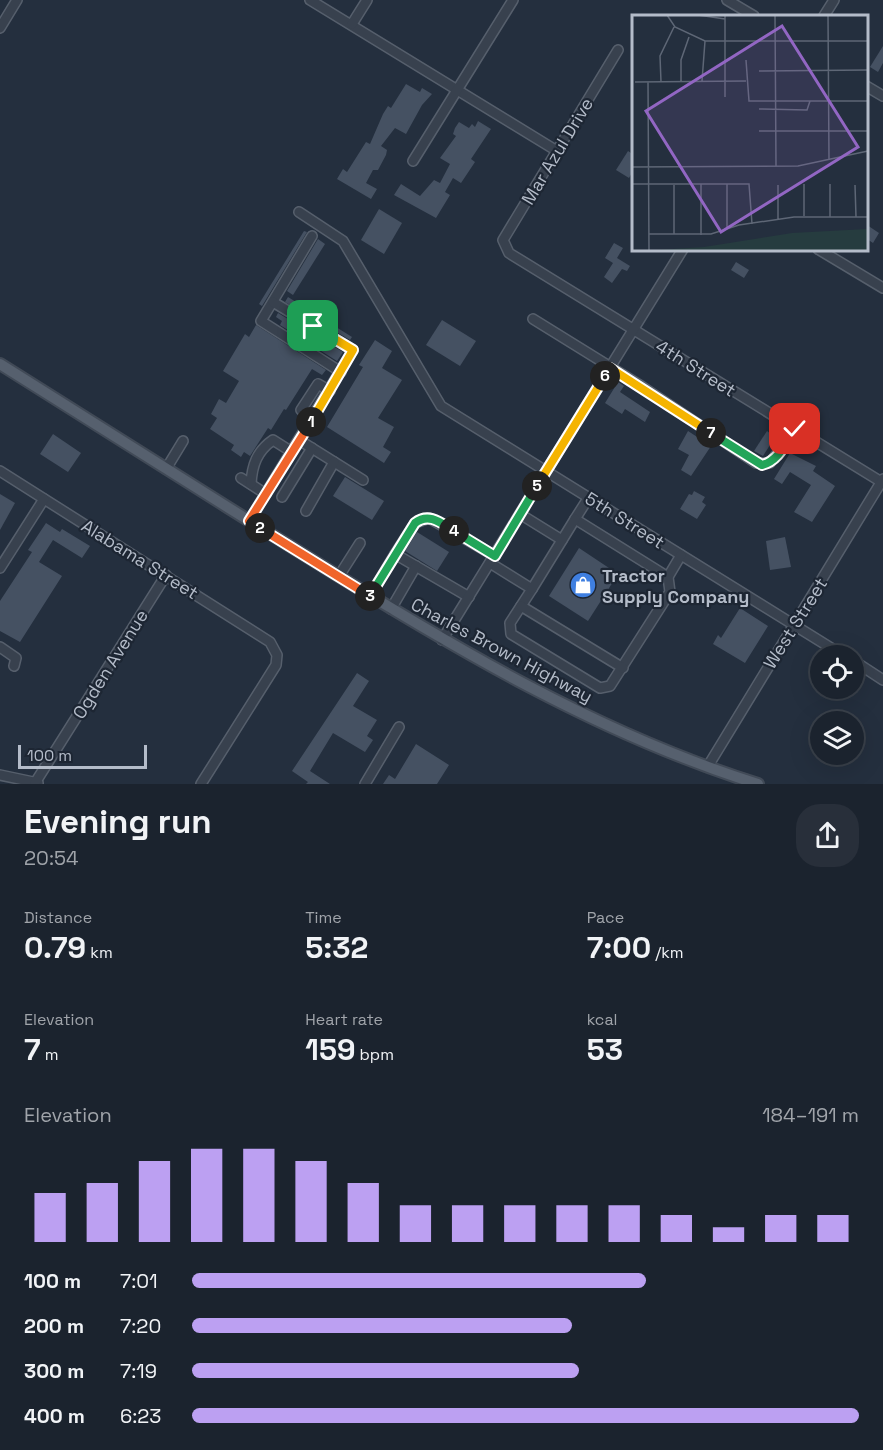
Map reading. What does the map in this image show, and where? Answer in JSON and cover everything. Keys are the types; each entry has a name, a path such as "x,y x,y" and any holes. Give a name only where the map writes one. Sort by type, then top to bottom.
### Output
{"main road":[{"name":"Charles Brown Highway","path":"0,364 442,640 568,707 629,736 758,784"}],"street":[{"path":"0,28 17,0"},
{"path":"310,0 557,151"},
{"path":"352,24 367,0"},
{"path":"413,161 513,0"},
{"path":"727,0 752,15"},
{"path":"825,15 834,0"},
{"name":"Mar Azul Drive","path":"509,253 503,240 618,50"},
{"path":"868,87 883,96"},
{"name":"5th Street","path":"299,212 343,241 441,406 826,645"},
{"path":"312,236 261,321 341,372"},
{"path":"442,640 682,250"},
{"path":"820,250 883,288"},
{"name":"4th Street","path":"509,253 882,481"},
{"path":"249,521 353,350 273,302"},
{"path":"533,319 756,463 770,463 795,429"},
{"path":"313,418 301,410 318,384 330,391"},
{"path":"251,484 252,466 263,447 273,440 292,452"},
{"path":"299,440 363,480"},
{"path":"166,469 183,441"},
{"path":"282,497 312,448"},
{"path":"306,511 334,462"},
{"name":"Alabama Street","path":"0,471 259,633 270,642 276,651 276,665 201,784"},
{"path":"241,478 266,494"},
{"name":"West Street","path":"708,766 882,481"},
{"path":"589,497 510,623 511,634 600,688 610,686 670,591 669,577 681,555"},
{"path":"0,568 44,499"},
{"path":"520,514 562,540"},
{"path":"370,596 415,523 429,518 532,589"},
{"path":"575,519 669,577"},
{"path":"339,576 360,543"},
{"path":"395,554 469,597"},
{"path":"392,609 416,566"},
{"name":"Ogden Avenue","path":"38,783 166,575"},
{"path":"521,606 623,668"},
{"path":"0,647 16,658 14,666"},
{"path":"864,668 883,680"},
{"path":"365,784 399,727"},
{"path":"0,776 22,782 38,783"}],"building":[{"path":"883,46 883,63 878,72 870,67"},
{"path":"406,84 420,92 422,88 432,94 422,105 406,134 395,128 381,146 387,150 386,155 378,170 373,170 366,183 377,189 371,199 337,179 343,169 347,172 366,142 370,144 383,114 388,106 391,108"},
{"path":"478,121 491,129 471,159 475,162 461,183 453,178 445,192 450,195 436,218 394,195 401,184 420,196 434,180 440,183 450,164 440,158 456,136 453,134 455,128 459,122 469,128 472,124 475,127"},
{"path":"628,151 632,154 632,173 629,178 616,170"},
{"path":"379,209 402,223 384,254 361,240"},
{"path":"868,226 879,233 873,243 868,240"},
{"path":"304,231 307,232 262,306 259,304"},
{"path":"318,239 325,244 293,295 287,291"},
{"path":"614,243 623,248 617,258 630,266 627,271 622,269 612,283 604,277 613,263 605,258"},
{"path":"736,262 749,270 744,278 731,270"},
{"path":"288,297 352,337 350,340 285,302"},
{"path":"278,313 343,352 337,361 280,325 282,321 276,317"},
{"path":"442,320 476,341 460,366 426,345"},
{"path":"256,325 326,370 322,375 312,369 271,430 268,428 250,456 244,452 241,457 231,450 234,445 210,429 217,418 211,414 219,399 226,403 239,381 223,371 245,334 249,337"},
{"path":"375,340 392,351 382,368 402,380 378,418 394,427 383,447 391,452 384,463 327,427 363,367 359,365"},
{"path":"618,382 624,386 620,392 650,412 645,422 625,409 622,414 605,403"},
{"path":"688,431 711,446 691,476 681,470 689,455 678,449"},
{"path":"767,431 775,437 763,456 754,451"},
{"path":"53,434 81,453 68,472 40,454"},
{"path":"790,453 816,466 813,471 835,486 812,522 794,512 811,485 790,472 782,484 774,479"},
{"path":"345,477 384,501 372,520 333,496"},
{"path":"694,491 705,497 702,502 706,505 697,519 680,509 689,494 692,495"},
{"path":"0,494 15,503 0,530"},
{"path":"46,523 60,532 62,529 90,546 82,558 53,540 39,562 62,576 20,642 0,631 0,601 32,552 28,550"},
{"path":"417,532 449,552 437,571 405,551"},
{"path":"785,537 791,567 770,570 766,541"},
{"name":"Tractor Supply Company","path":"579,548 618,574 588,621 549,596"},
{"path":"740,608 768,626 745,663 713,644 718,635 721,638"},
{"path":"357,673 369,681 353,706 377,720 367,736 373,740 365,752 333,733 310,771 330,784 306,784 308,782 292,771"},
{"path":"416,744 449,765 437,784 383,784 389,775 395,779"}],"place":[{"name":"Tractor Supply Company","path":"583,585"}],"route":[{"path":"313,326 353,350 249,521 370,596 412,527 423,518 433,518 495,556 610,368 762,465 770,463 778,456 795,429"}]}
